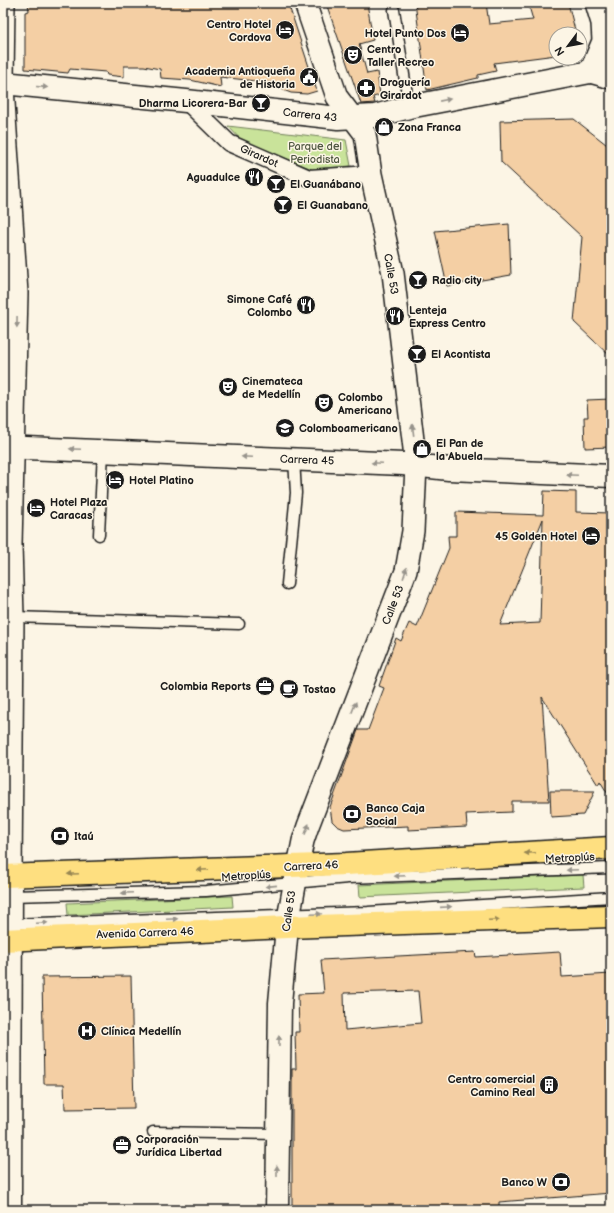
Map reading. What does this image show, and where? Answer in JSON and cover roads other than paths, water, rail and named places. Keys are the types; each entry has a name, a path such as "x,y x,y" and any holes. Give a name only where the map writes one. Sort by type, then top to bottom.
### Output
{"main road":[{"name":"Carrera 46","path":"7,886 296,875 611,848"},
{"path":"288,921 611,916"},
{"name":"Avenida Carrera 46","path":"7,932 288,921"}],"street":[{"path":"3,79 4,3"},
{"name":"Calle 53","path":"277,1210 280,1003 288,921 296,875 303,841 308,826 406,571 413,531 416,465 392,273 371,174 365,134 337,97 305,3"},
{"path":"596,3 602,22 603,41 590,72 611,78"},
{"name":"Carrera 43","path":"3,84 186,101 338,118 375,116 409,107 590,72 611,63"},
{"path":"3,88 14,293 7,545 13,617 7,886 10,1210"},
{"name":"Girardot","path":"186,101 229,143 309,178 371,174"},
{"name":"Carrera 45","path":"9,447 294,459 416,465 449,469 611,476"}],"lane":[{"path":"394,10 409,107"},
{"path":"99,535 102,451"},
{"path":"287,584 296,493 294,459"},
{"path":"13,617 240,624"},
{"name":"Metroplús","path":"296,875 348,878 611,868"},
{"path":"288,921 611,897"},
{"path":"153,1132 277,1134"}],"place":[{"name":"Centro Hotel Cordova","path":"285,30"},
{"name":"Hotel Punto Dos","path":"460,33"},
{"name":"Centro Taller Recreo","path":"353,55"},
{"name":"Academia Antioqueña de Historia","path":"309,77"},
{"name":"Droguería Girardot","path":"366,88"},
{"name":"Dharma Licorera-Bar","path":"261,103"},
{"name":"Zona Franca","path":"384,127"},
{"name":"Aguadulce","path":"254,177"},
{"name":"El Guanábano","path":"276,184"},
{"name":"El Guanabano","path":"283,205"},
{"name":"Radio city","path":"418,280"},
{"name":"Simone Café Colombo","path":"306,305"},
{"name":"Lenteja Express Centro","path":"395,316"},
{"name":"El Acontista","path":"417,354"},
{"name":"Cinemateca de Medellín","path":"228,387"},
{"name":"Colombo Americano","path":"324,403"},
{"name":"Colomboamericano","path":"285,428"},
{"name":"El Pan de la Abuela","path":"422,449"},
{"name":"Hotel Platino","path":"115,480"},
{"name":"Hotel Plaza Caracas","path":"36,508"},
{"name":"45 Golden Hotel","path":"591,536"},
{"name":"Colombia Reports","path":"265,686"},
{"name":"Tostao","path":"289,689"},
{"name":"Banco Caja Social","path":"352,814"},
{"name":"Itaú","path":"60,836"},
{"name":"Clínica Medellín","path":"87,1031"},
{"name":"Centro comercial Camino Real","path":"549,1085"},
{"name":"Corporación Jurídica Libertad","path":"122,1145"},
{"name":"Banco W","path":"561,1182"}],"park label":[{"name":"Parque del Periodista","path":"315,152"}]}
